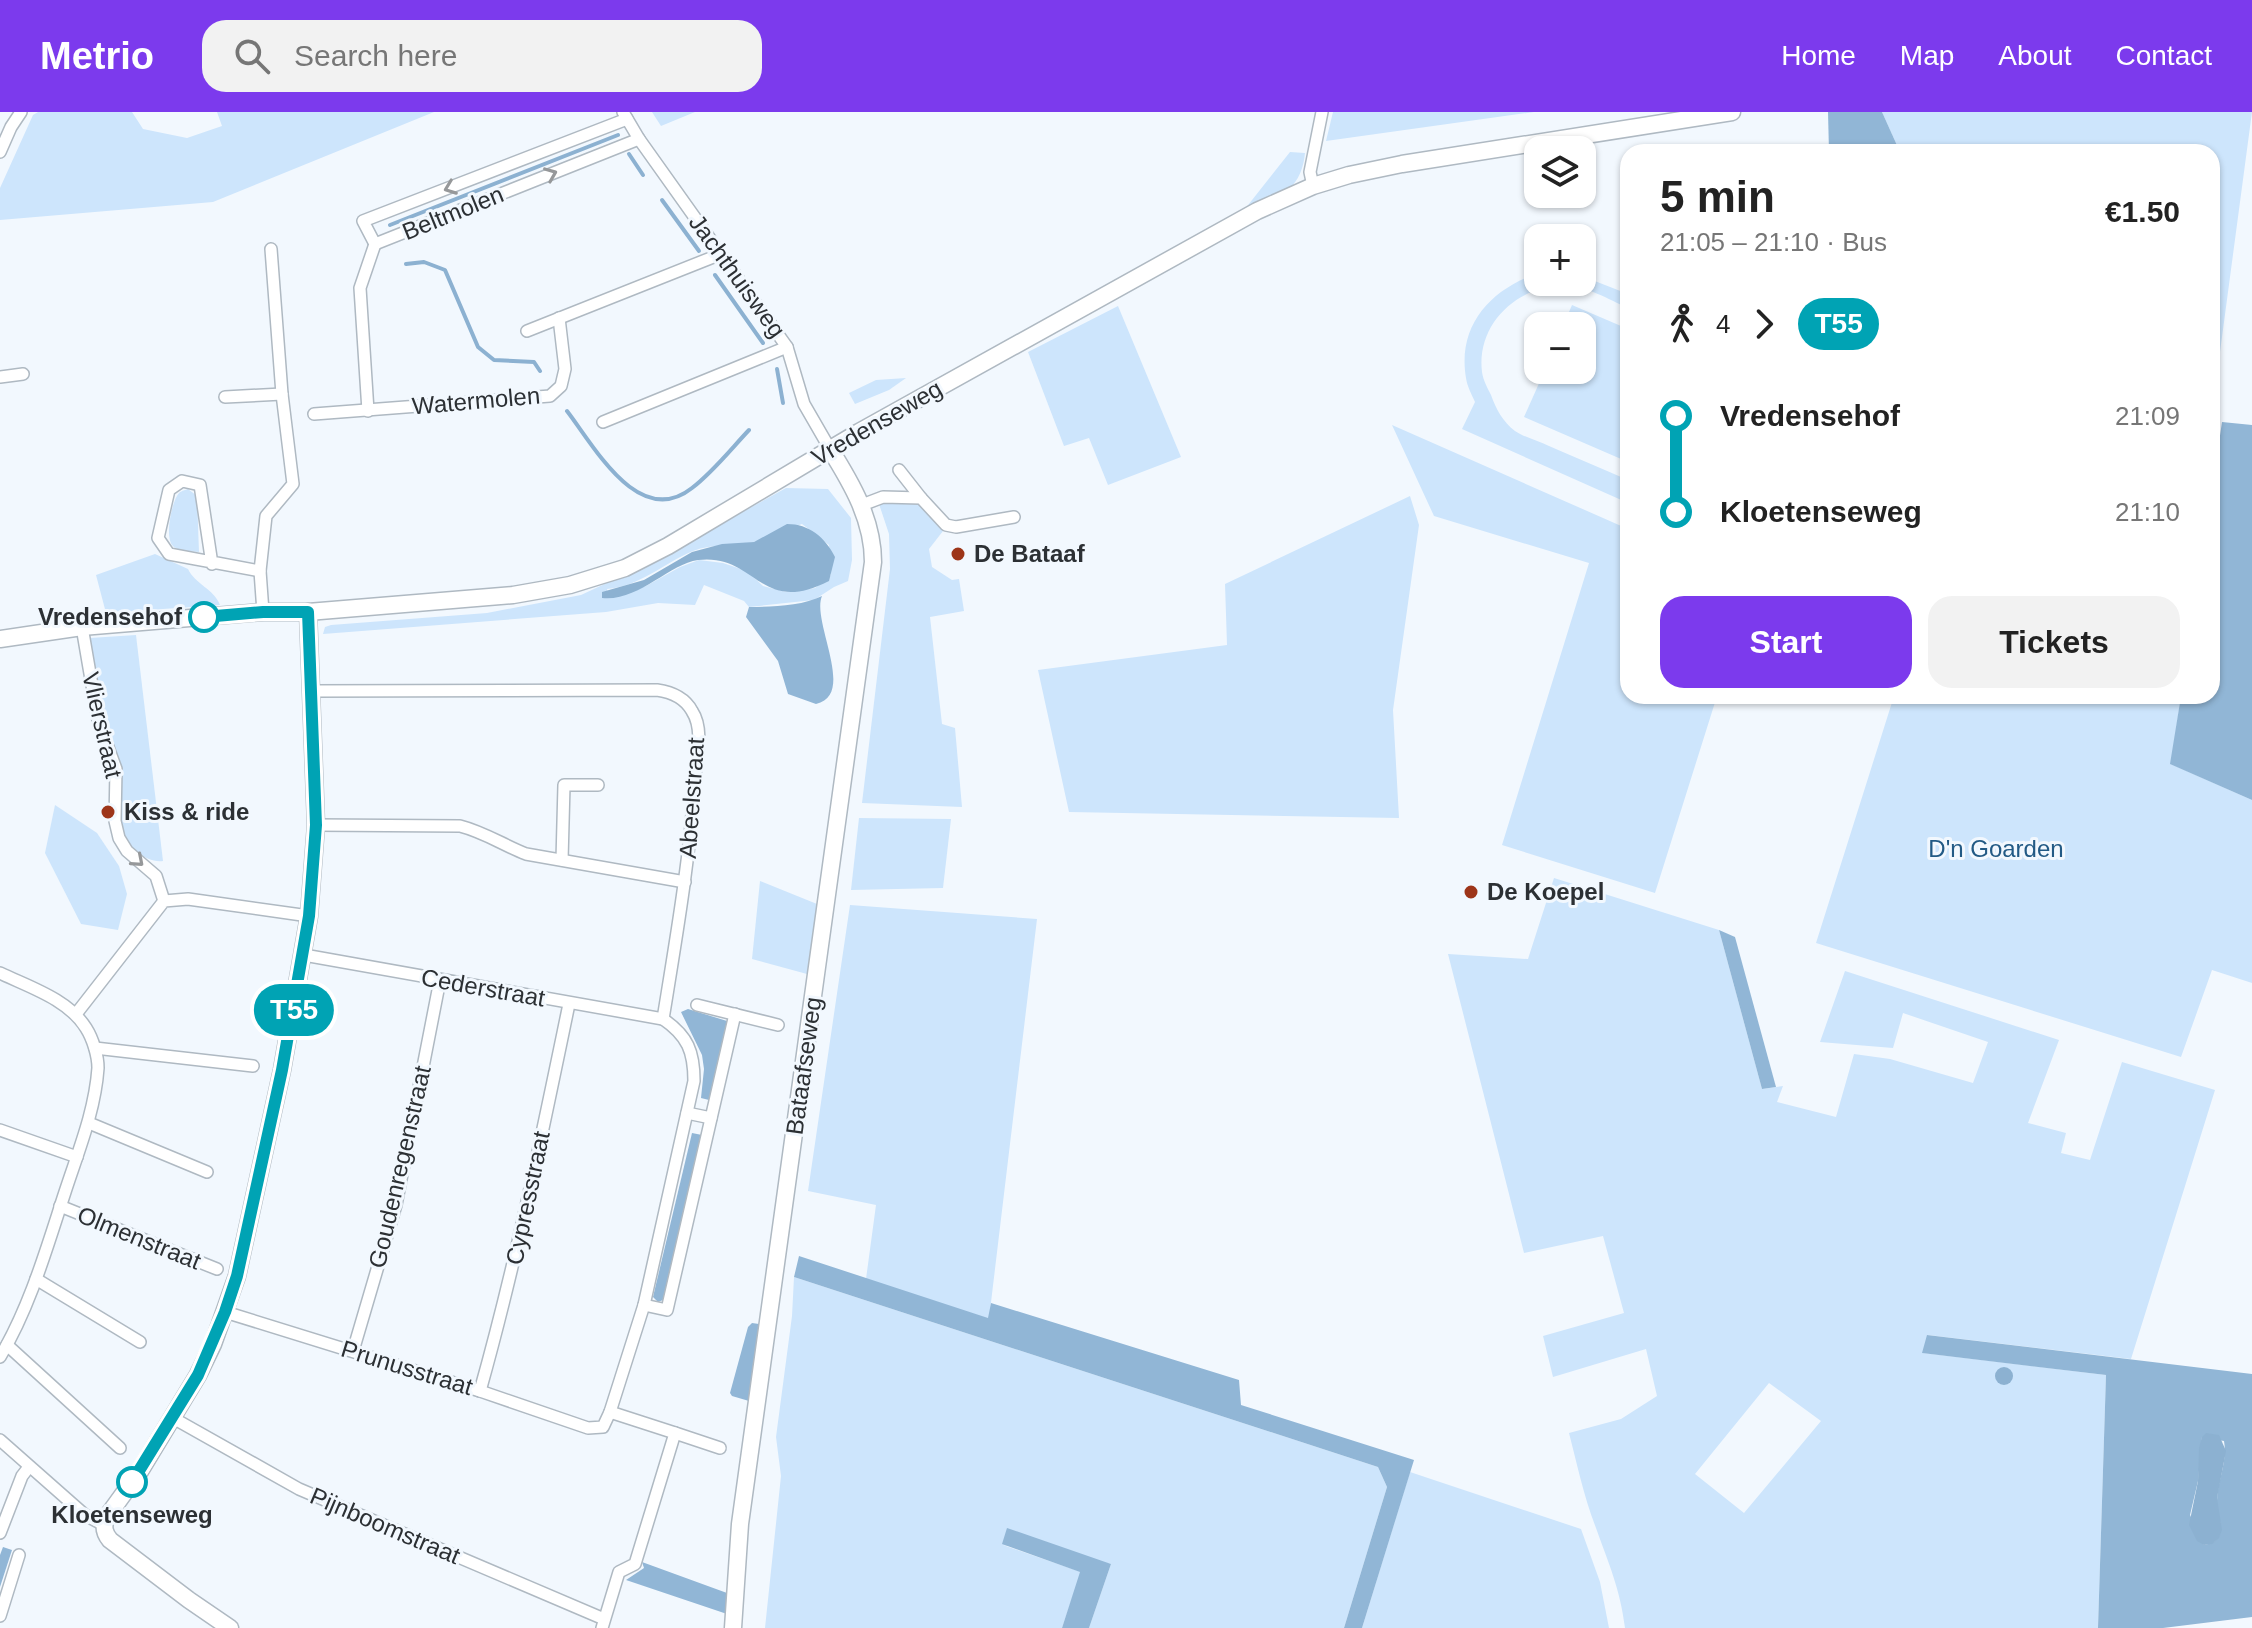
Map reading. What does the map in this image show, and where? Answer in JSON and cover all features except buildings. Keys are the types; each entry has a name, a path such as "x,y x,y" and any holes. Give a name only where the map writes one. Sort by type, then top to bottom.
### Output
{"main road":[{"name":"Vredenseweg","path":"0,639 82,627 513,595 584,581 625,568 668,546 830,449 1257,211 1313,186 1402,164 1732,112"},
{"name":"Bataafseweg","path":"733,1628 740,1524 873,562 873,545 862,505 830,449"},
{"path":"230,1628 110,1540 105,1534 104,1525 173,1418 213,1344 237,1276 304,955 309,916 316,825 308,612"}],"street":[{"path":"0,152 21,112"},
{"path":"1313,186 1310,172 1322,112"},
{"name":"Jachthuisweg","path":"625,115 787,347 804,404 830,449"},
{"name":"Beltmolen","path":"625,115 363,221 375,244 639,139"},
{"path":"368,411 360,288 375,244"},
{"path":"263,612 260,571 266,516 293,484 282,394 271,249"},
{"path":"527,331 721,254"},
{"name":"Watermolen","path":"314,414 550,396 561,386 565,369 559,318"},
{"path":"603,422 787,347"},
{"path":"0,377 23,374"},
{"path":"225,397 282,394"},
{"path":"899,470 946,525 956,527 1014,517"},
{"path":"212,564 200,485 182,481 169,490 158,538 169,554 212,564 260,571"},
{"path":"862,505 883,497 921,498"},
{"name":"Vlierstraat","path":"82,627 96,712 116,769 115,821 119,838 127,851 156,876 164,901"},
{"name":"Abeelstraat","path":"312,691 657,690 671,692 692,710 698,730 692,832 663,1019"},
{"path":"562,860 564,785 598,785"},
{"path":"316,825 460,826 481,831 526,854 685,882"},
{"path":"76,1014 164,901 188,899 309,916"},
{"name":"Cederstraat","path":"304,955 663,1019"},
{"name":"Olmenstraat","path":"0,973 61,1003 76,1014 88,1030 98,1066 89,1123 36,1279 0,1357"},
{"name":"Goudenregenstraat","path":"353,1351 396,1205 440,980"},
{"name":"Cypresstraat","path":"480,1391 507,1295 569,1004"},
{"path":"697,1005 778,1025"},
{"path":"644,1305 667,1310 735,1014"},
{"path":"663,1019 687,1039 694,1059 694,1081 644,1305 610,1412 720,1448"},
{"path":"95,1048 253,1066"},
{"path":"687,1113 711,1118"},
{"path":"89,1123 207,1172"},
{"path":"0,1130 77,1157"},
{"name":"Olmenstraat","path":"60,1206 217,1269"},
{"path":"36,1279 140,1342"},
{"name":"Prunusstraat","path":"225,1312 588,1428 603,1427 610,1412"},
{"path":"7,1345 120,1448"},
{"name":"Pijnboomstraat","path":"173,1418 299,1489 603,1624"},
{"path":"603,1624 619,1572 635,1564 675,1433"},
{"path":"0,1440 85,1515 104,1525"},
{"path":"0,1533 22,1476 29,1467"},
{"path":"0,1616 19,1555"}],"green space":[{"path":"38,112 132,112 143,129 187,138 222,126 217,112 434,112 213,202 0,220 0,188 33,115"},
{"path":"652,112 695,112 661,126"},
{"path":"1333,112 1534,112 1326,141"},
{"path":"1882,112 2252,112 2220,352 2220,144 1896,144"},
{"path":"1290,152 1305,153 1298,178 1292,186 1275,199 1241,214"},
{"path":"1524,279 1524,296 1493,323 1482,354 1484,381 1498,410 1515,431 1620,477 1620,499 1462,429 1475,402 1467,381 1467,341 1481,312 1506,289"},
{"path":"1596,281 1620,291 1620,304 1597,294"},
{"path":"1572,305 1588,312 1569,312"},
{"path":"1118,306 1181,457 1108,485 1089,438 1064,446 1028,352"},
{"path":"1596,315 1620,326 1620,459 1524,417 1539,384 1596,384"},
{"path":"906,378 889,390 855,404 849,393 876,380"},
{"path":"1392,425 1620,525 1620,704 1714,704 1655,893 1502,845 1589,563 1434,516"},
{"path":"786,488 828,489 851,518 852,560 848,581 814,600 749,607 744,601 704,585 695,605 658,603 606,612 323,634 325,627 331,625 487,613 581,595 652,562","holes":["802,524 829,545 831,575 815,588 786,592 763,586 747,571 723,563 699,560 646,586 609,598 607,589 630,584 693,551 754,542"]},
{"path":"188,489 197,496 199,552 176,549 169,537 175,501 180,492"},
{"path":"1410,496 1419,525 1393,710 1399,818 1069,812 1038,670 1227,645 1225,584"},
{"path":"917,503 943,531 929,549 932,567 952,580 959,579 964,611 930,617 942,724 955,728 962,807 862,803 890,569 889,534 879,504"},
{"path":"155,554 188,569 220,605 106,613 96,575"},
{"path":"136,635 163,861 145,857 122,834 92,668 90,638"},
{"name":"D'n Goarden","path":"1891,704 2180,704 2171,764 2252,800 2252,983 2212,970 2181,1057 1816,943"},
{"path":"55,805 97,833 119,866 127,894 118,930 81,924 45,853"},
{"path":"859,818 951,819 943,888 851,890"},
{"path":"1554,878 1719,930 1762,1089 1783,1086 1777,1102 1836,1117 1854,1054 1890,1059 1973,1083 1988,1042 1903,1013 1893,1048 1820,1042 1845,971 2059,1040 2028,1123 2066,1133 2061,1153 2090,1160 2122,1062 2215,1090 2131,1359 1928,1335 1923,1353 2106,1375 2098,1628 1625,1628 1617,1589 1588,1504 1569,1433 1621,1419 1657,1396 1646,1349 1553,1377 1543,1336 1624,1313 1603,1236 1524,1253 1448,954 1528,959","holes":["1769,1383 1821,1421 1744,1513 1695,1474"]},
{"path":"760,881 817,904 807,974 752,959"},
{"path":"850,905 1037,919 989,1319 866,1279 876,1205 808,1191"},
{"path":"794,1277 1378,1467 1387,1487 1344,1628 1089,1628 1111,1564 1003,1545 1081,1572 1062,1628 765,1628 781,1476 776,1437"},
{"path":"1410,1472 1581,1529 1600,1582 1609,1628 1362,1628"}],"shaded area":[{"path":"1828,112 1882,112 1896,144 1829,144"},
{"path":"2222,422 2252,425 2252,800 2170,764 2180,704 2220,704"},
{"path":"787,524 809,529 826,543 835,557 829,581 806,590 787,592 772,588 734,565 718,560 698,560 676,568 641,589 615,598 602,598 602,592 644,580 692,552 722,544 754,542"},
{"path":"822,596 820,607 833,672 833,687 828,698 816,704 788,694 778,661 746,617 749,607 796,604"},
{"path":"1719,930 1735,937 1776,1087 1762,1089"},
{"path":"688,1009 727,1021 709,1100 701,1098 702,1055 681,1012"},
{"path":"692,1133 702,1135 663,1300 658,1302 653,1297"},
{"path":"799,1256 988,1318 991,1303 1239,1380 1241,1405 1414,1460 1362,1628 1344,1628 1387,1487 1378,1467 794,1277"},
{"path":"752,1323 759,1324 749,1401 730,1393 748,1327"},
{"path":"1927,1335 2252,1374 2252,1617 2163,1628 2098,1628 2106,1375 1922,1353","holes":["2202,1437 2224,1441 2217,1497 2220,1532 2215,1541 2204,1545 2190,1515 2198,1481"]},
{"path":"2004,1367 2013,1376 2004,1385 1995,1376"},
{"path":"2206,1433 2219,1435 2226,1451 2217,1498 2222,1530 2212,1544 2204,1545 2197,1541 2189,1525 2198,1481 2199,1448"},
{"path":"1007,1528 1111,1564 1089,1628 1062,1628 1080,1572 1002,1544"},
{"path":"3,1547 12,1550 0,1587 0,1555"},
{"path":"642,1562 727,1593 727,1614 626,1580 644,1568"}],"waterway":[{"path":"390,225 618,135"},
{"path":"629,154 643,175"},
{"path":"662,200 699,251"},
{"path":"406,264 424,262 445,270 478,347 494,360 534,362 540,371"},
{"path":"715,275 763,343"},
{"path":"777,369 783,403"},
{"path":"567,411 604,462 636,491 654,499 673,498 692,488 749,430"}],"bus line":[{"name":"T55","path":"132,1482 198,1375 233,1290 282,1070 309,916 316,825 308,612 204,617"}],"place":[{"name":"De Bataaf","path":"958,554"},
{"name":"Vredensehof","path":"204,617"},
{"name":"Kiss & ride","path":"108,812"},
{"name":"De Koepel","path":"1471,892"},
{"name":"Kloetenseweg","path":"132,1482"}]}
